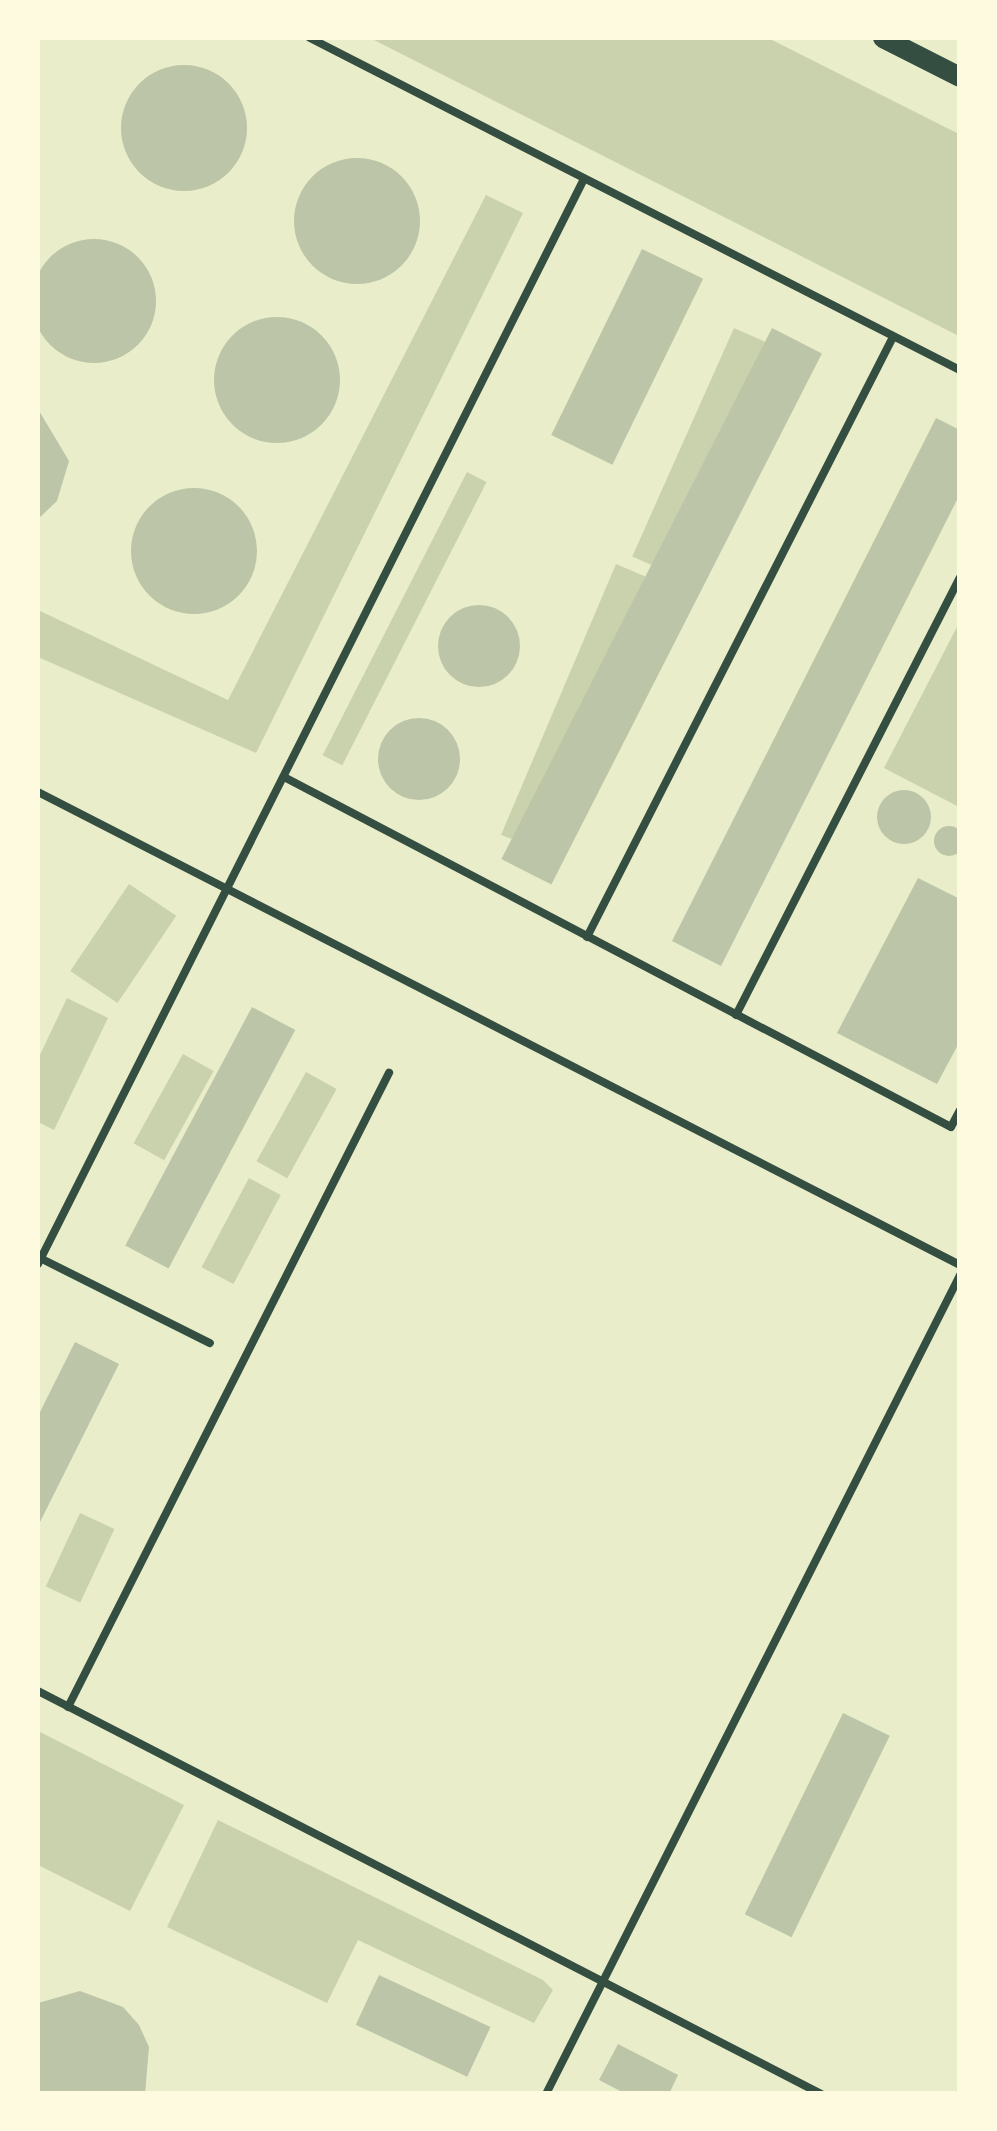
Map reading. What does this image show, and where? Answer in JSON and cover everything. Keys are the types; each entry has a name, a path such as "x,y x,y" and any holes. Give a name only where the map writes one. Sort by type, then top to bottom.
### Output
{"main road":[{"path":"882,38 960,77"}],"lane":[{"path":"310,38 583,182 960,370"},
{"path":"210,1343 39,1261 583,182"},
{"path":"587,937 893,337"},
{"path":"736,1015 959,580"},
{"path":"284,778 950,1128 960,1110"},
{"path":"38,792 960,1266"},
{"path":"68,1707 389,1073"},
{"path":"546,2094 960,1275"},
{"path":"38,1692 822,2094"}],"green space":[{"path":"370,38 768,38 959,134 959,336"},
{"path":"486,195 523,213 256,753 38,657 38,610 228,700"},
{"path":"734,328 765,342 663,570 632,556"},
{"path":"467,472 487,482 342,765 323,755"},
{"path":"616,564 646,577 532,848 501,835"},
{"path":"959,623 959,807 884,768"},
{"path":"129,884 176,916 118,1003 70,971"},
{"path":"67,998 108,1018 54,1130 38,1122 38,1059"},
{"path":"183,1054 214,1071 164,1160 134,1143"},
{"path":"306,1072 337,1089 287,1178 257,1161"},
{"path":"249,1178 281,1195 233,1284 202,1267"},
{"path":"80,1513 114,1529 80,1602 46,1586"},
{"path":"38,1731 184,1805 130,1911 38,1865"},
{"path":"218,1820 543,1980 553,1990 534,2023 358,1940 327,2003 167,1927"}],"building":[{"path":"184,65 208,69 229,83 243,104 247,128 243,152 229,173 208,187 184,191 160,187 139,173 125,152 121,128 125,104 139,83 160,69"},
{"path":"357,158 381,162 402,176 416,197 420,221 416,245 402,266 381,280 357,284 333,280 312,266 298,245 294,221 298,197 312,176 333,162"},
{"path":"94,239 118,243 138,257 152,277 156,301 152,325 138,345 118,359 94,363 70,359 50,345 36,325 32,301 36,277 50,257 70,243"},
{"path":"642,249 703,279 612,465 551,435"},
{"path":"277,317 301,321 322,335 336,356 340,380 336,404 322,425 301,439 277,443 253,439 232,425 218,404 214,380 218,356 232,335 253,321"},
{"path":"772,328 822,353 551,884 501,859"},
{"path":"38,409 69,461 57,501 38,519"},
{"path":"936,418 960,430 960,494 721,966 672,941"},
{"path":"194,488 218,492 239,506 253,527 257,551 253,575 239,596 218,610 194,614 170,610 149,596 135,575 131,551 135,527 149,506 170,492"},
{"path":"479,605 495,608 508,617 517,630 517,662 508,675 495,684 479,687 463,684 450,675 441,662 438,646 441,630 450,617 463,608"},
{"path":"419,718 435,721 448,730 457,743 457,775 448,788 435,797 419,800 403,797 390,788 381,775 378,759 381,743 390,730 403,721"},
{"path":"904,790 923,798 931,817 923,836 904,844 885,836 877,817 885,798"},
{"path":"949,826 963,835 964,841 955,855 949,856 935,847 934,841 943,827"},
{"path":"918,878 960,899 960,1041 937,1084 837,1033"},
{"path":"252,1007 295,1030 169,1268 125,1245"},
{"path":"75,1342 119,1364 38,1526 38,1416"},
{"path":"843,1713 890,1736 792,1937 745,1914"},
{"path":"379,1975 490,2027 467,2077 356,2025"},
{"path":"80,1991 123,2007 139,2025 149,2047 145,2094 38,2094 38,2003"},
{"path":"618,2044 678,2075 669,2094 626,2094 599,2080"}]}
